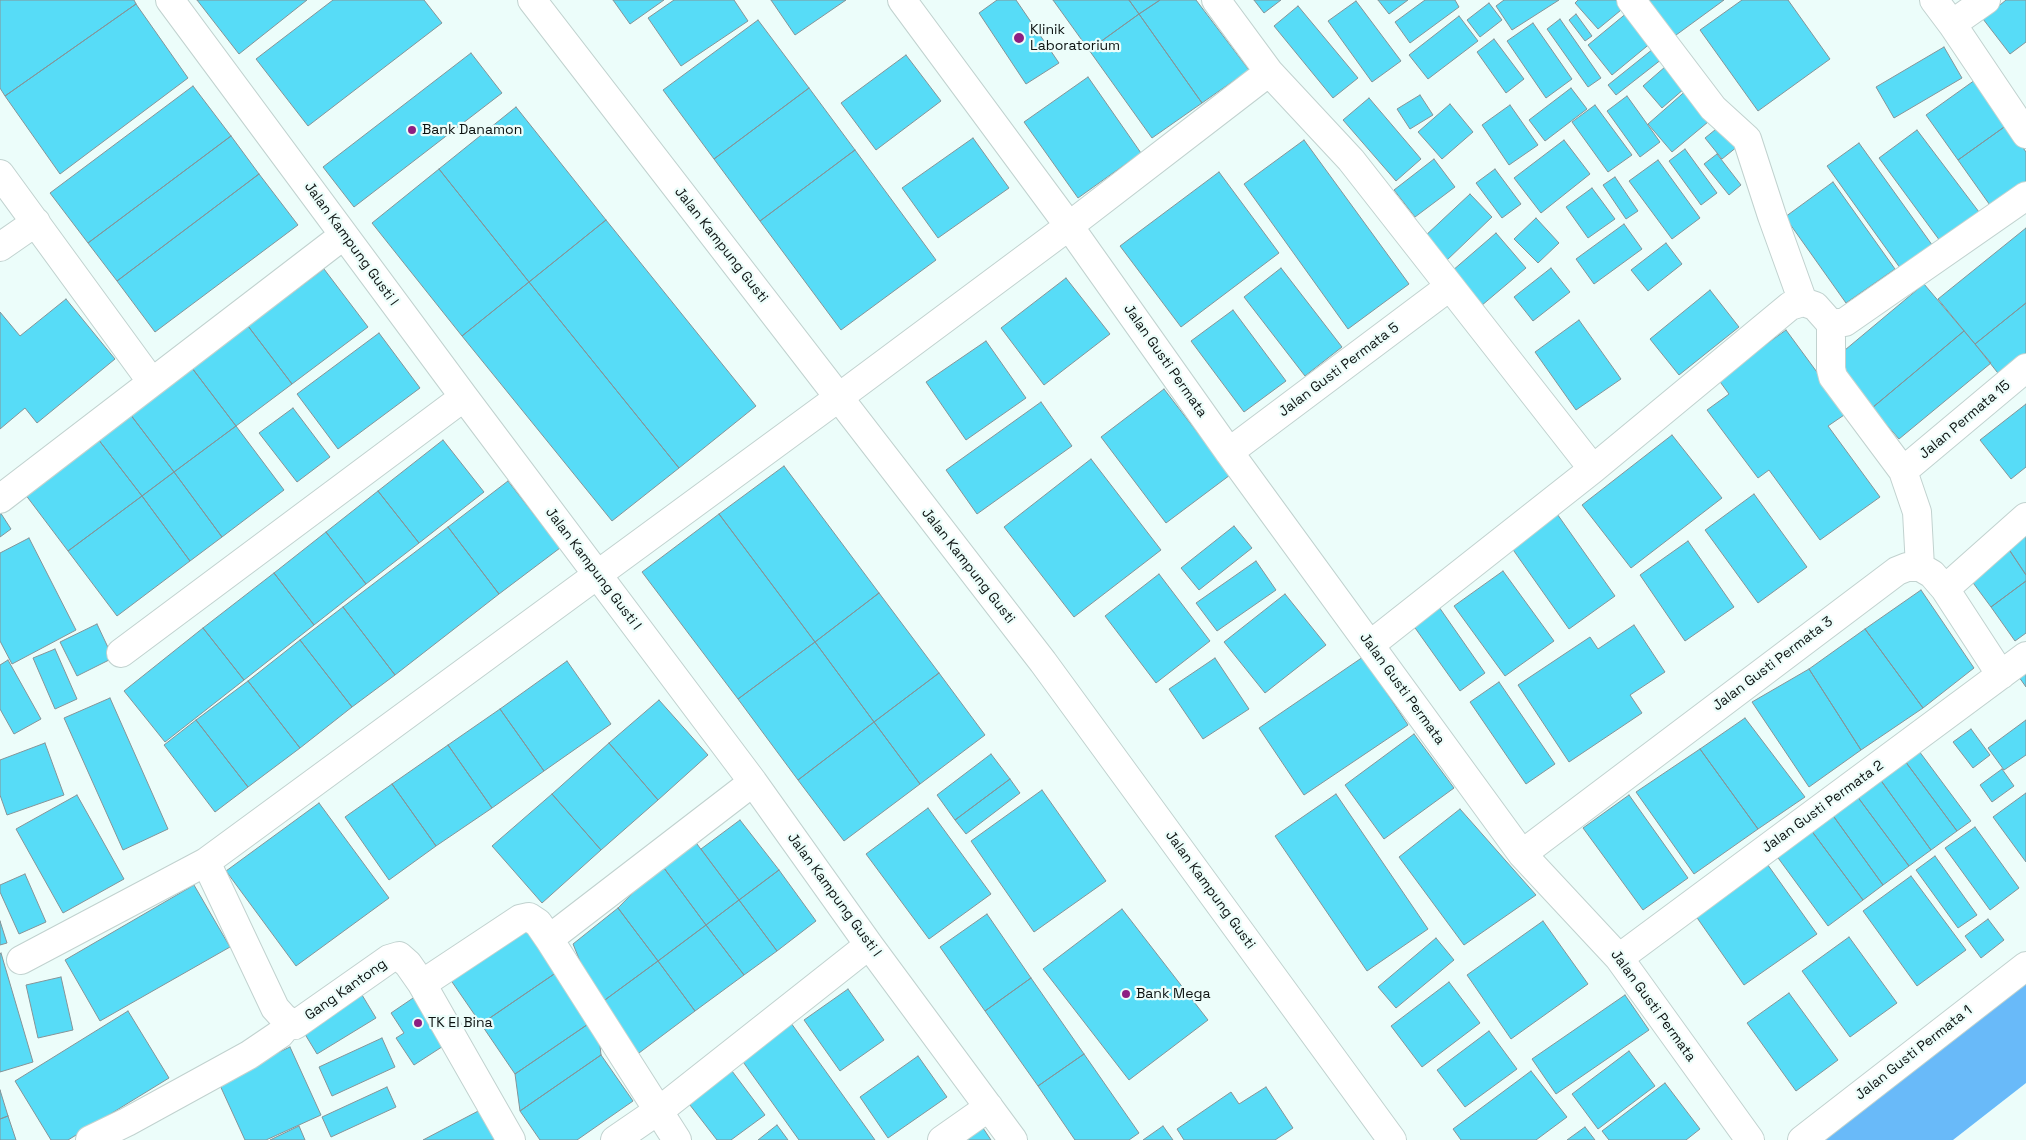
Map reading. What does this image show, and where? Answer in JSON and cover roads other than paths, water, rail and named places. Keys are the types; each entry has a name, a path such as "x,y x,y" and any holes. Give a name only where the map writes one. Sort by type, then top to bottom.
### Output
{"street":[{"name":"Jalan Kampung Gusti I","path":"170,0 752,782 1013,1140"},
{"name":"Jalan Kampung Gusti","path":"532,0 1043,662 1392,1140"},
{"path":"1216,0 1261,78 1351,160 1593,469"},
{"path":"1631,0 1713,108 1747,138 1772,216 1803,302"},
{"path":"1934,0 2026,134"},
{"path":"1952,24 1986,0"},
{"name":"Jalan Gusti Permata","path":"909,2 1229,452 1522,854 1619,958 1750,1140"},
{"path":"21,960 206,862 838,398 1069,226 1261,78"},
{"path":"0,174 151,382"},
{"path":"1831,324 1845,322 2026,196"},
{"path":"0,247 36,222"},
{"path":"0,499 344,234"},
{"name":"Jalan Gusti Permata 5","path":"1229,452 1449,287"},
{"path":"1370,645 1593,469 1790,306 1803,302 1815,306 1831,324 1831,369 1833,377 1903,471 1917,512 1920,567 1932,574 1945,590 2001,675"},
{"name":"Jalan Permata 15","path":"1903,471 2026,368"},
{"path":"120,652 464,397"},
{"path":"1945,590 2026,517"},
{"name":"Jalan Gusti Permata 3","path":"1522,854 1897,571 1907,567 1920,567"},
{"name":"Jalan Gusti Permata 2","path":"1619,958 2026,656"},
{"path":"549,938 752,782"},
{"name":"Gang Kantong","path":"206,862 276,1008 284,1018 294,1025 389,959 399,956 408,964 422,984 511,1140"},
{"path":"422,984 520,919 529,917 538,923 549,938 677,1140"},
{"path":"615,1140 658,1111 869,945"},
{"name":"Jalan Gusti Permata 1","path":"1802,1140 2026,966"},
{"path":"90,1140 127,1122 249,1055 280,1034 290,1022"},
{"path":"942,1140 989,1107"}],"water":[{"path":"2026,978 2026,1083 1953,1140 1813,1140"}],"place":[{"name":"Klinik Laboratorium","path":"1019,38"},
{"name":"Bank Danamon","path":"412,130"},
{"name":"Bank Mega","path":"1126,994"},
{"name":"TK El Bina","path":"418,1023"}]}
